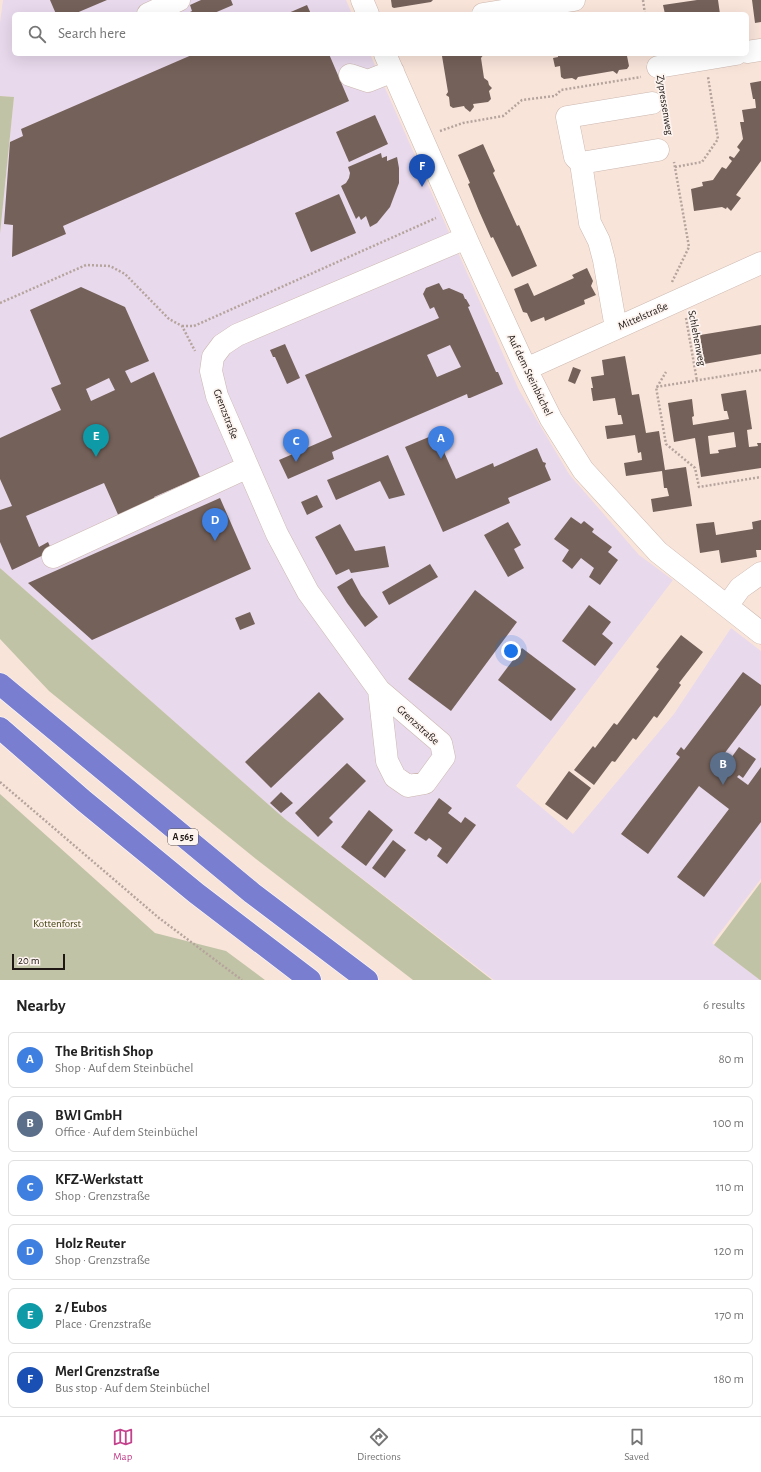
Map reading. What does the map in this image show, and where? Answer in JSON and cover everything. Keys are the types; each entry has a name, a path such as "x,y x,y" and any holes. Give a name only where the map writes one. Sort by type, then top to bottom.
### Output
{"highway":[{"name":"A 565","path":"1,685 252,893 367,980"},
{"path":"0,728 196,893 310,980"}],"street":[{"path":"152,12 179,0"},
{"path":"362,0 367,12"},
{"path":"496,12 574,0"},
{"path":"749,52 761,50"},
{"name":"Zypressenweg","path":"659,70 724,56"},
{"path":"350,75 368,81 389,62"},
{"name":"Auf dem Steinbüchel","path":"389,62 421,137 526,370 551,419 583,470 658,552 761,633"},
{"path":"616,328 604,260 599,241 590,223 581,163 575,157 567,116 659,108"},
{"path":"581,163 667,149"},
{"path":"214,357 222,345 237,336 466,238"},
{"name":"Mittelstraße","path":"526,370 761,263"},
{"name":"Grenzstraße","path":"214,357 211,371 217,396 277,534 308,592 379,690"},
{"path":"54,557 248,466"},
{"path":"726,606 740,588 761,573"}],"path":[{"path":"643,0 645,12"},
{"path":"675,167 702,162 718,139 705,59"},
{"path":"421,137 463,123 503,116 522,100 555,96 561,90 659,70"},
{"name":"Zypressenweg","path":"659,108 667,149 675,167 689,247 672,281 680,300"},
{"path":"0,303 86,265 110,266 124,274 169,319 182,326 194,326 454,210"},
{"name":"Schlehenweg","path":"680,300 685,312 697,381"},
{"path":"182,326 196,353 214,357"},
{"name":"Schlehenweg","path":"656,387 761,370"},
{"path":"666,372 656,387 666,444 695,468 699,487 761,477"},
{"path":"0,782 159,918 242,980"}],"shaded area":[{"path":"3,0 346,0 351,12 12,12 12,56 371,56 519,390 569,474 639,555 673,580 516,786 573,834 674,714 731,628 761,651 761,879 712,943 760,980 494,980 285,819 0,568 0,234 14,97 0,96 0,23"}],"green space":[{"path":"0,96 14,97 0,234"},
{"path":"0,568 285,819 492,980 413,980 256,859 49,691 0,639"},
{"name":"Kottenforst","path":"0,794 155,933 226,951 265,980 0,980"},
{"path":"761,882 761,980 760,980 714,945"}],"building":[{"path":"50,0 107,0 79,12 55,12"},
{"path":"201,0 231,0 233,5 217,12 190,12 192,11 190,5"},
{"path":"391,0 433,0 431,2 394,8 392,7"},
{"path":"697,0 718,0 720,12 665,12 663,5"},
{"path":"752,0 761,0 761,22 755,23"},
{"path":"307,5 310,12 291,12"},
{"path":"189,56 330,56 349,101 63,226 66,234 12,257 13,225 4,224 10,142 23,136 21,129"},
{"path":"442,56 482,56 481,58 484,78 488,81 492,88 489,91 491,99 488,102 473,104 474,107 470,112 464,106 453,108 450,106 449,97 446,95 448,92"},
{"path":"627,56 629,66 627,69 619,70 617,74 613,71 578,77 576,80 572,78 564,79 561,77 560,66 555,67 553,58"},
{"path":"761,81 761,161 736,195 741,198 731,211 727,207 726,209 722,207 694,211 691,189 703,186 702,182 713,180 722,167 726,169 732,161 729,157 734,158 740,150 737,147 743,139 740,122 744,122 742,110 756,108 750,83"},
{"path":"375,115 388,144 349,162 336,132"},
{"path":"483,144 495,171 493,173 517,226 519,225 537,266 512,277 493,237 491,238 479,211 468,184 470,183 458,155"},
{"path":"381,153 382,158 387,156 387,161 397,157 399,183 390,207 377,223 370,227 366,216 361,220 359,216 356,219 341,186 346,183 349,178 350,173 348,167"},
{"path":"339,194 356,233 311,252 295,213"},
{"path":"587,268 593,281 591,286 596,295 584,300 585,304 545,321 544,317 531,322 527,313 523,312 514,289 528,283 534,296 574,278 572,275"},
{"path":"439,283 443,290 449,288 463,294 470,306 468,307 496,372 498,372 503,384 470,398 468,398 467,394 332,452 334,459 288,479 279,460 332,437 305,375 439,318 434,307 430,309 423,294 426,288","holes":["450,345 461,367 437,377 427,355"]},
{"path":"81,287 125,307 149,361 125,371 131,383 154,372 200,477 154,497 157,503 120,519 104,483 26,516 39,547 48,542 52,551 12,570 0,542 0,510 12,506 0,479 0,438 61,410 51,388 61,384 30,310","holes":["109,378 115,390 91,401 86,389"]},
{"path":"761,325 761,354 704,364 700,335"},
{"path":"285,344 300,378 287,384 275,357 273,357 270,350"},
{"path":"625,356 632,395 639,394 646,433 659,431 665,470 686,467 692,506 653,512 651,499 669,496 667,488 664,488 662,471 626,476 624,463 642,460 641,452 638,453 635,435 607,439 605,426 623,424 621,415 618,415 615,398 593,401 591,377 604,375 602,360"},
{"path":"573,367 581,370 575,384 568,381"},
{"path":"746,390 752,429 747,430 749,447 758,446 757,443 761,443 761,468 701,477 695,438 674,442 668,403 692,399 694,416 692,417 693,425 729,419 727,411 724,411 721,394","holes":["734,432 736,447 718,450 719,453 710,454 708,436"]},
{"path":"436,434 456,479 493,463 494,467 537,448 543,462 546,463 545,466 551,480 508,498 510,503 443,532 405,447"},
{"path":"388,455 405,495 389,499 380,481 336,500 327,480"},
{"path":"317,495 323,507 307,515 301,502"},
{"path":"220,498 251,569 92,640 28,583"},
{"path":"571,517 581,524 584,521 594,529 592,532 612,547 608,552 618,560 600,585 589,577 594,568 581,558 572,569 562,561 569,550 554,539"},
{"path":"761,520 761,550 756,550 757,557 721,563 719,550 700,553 696,524 714,522 716,535 753,529 752,522"},
{"path":"508,522 521,545 514,549 524,568 508,577 484,535"},
{"path":"340,524 355,551 385,546 389,567 351,573 349,569 336,575 315,537"},
{"path":"430,564 438,577 389,605 382,592"},
{"path":"352,578 361,595 378,617 365,627 337,587"},
{"path":"475,590 517,622 451,711 408,679"},
{"path":"589,605 611,622 602,634 613,643 595,666 562,641"},
{"path":"250,612 255,624 240,630 235,618"},
{"path":"681,635 703,652 679,683 681,685 657,718 654,716 636,740 633,738 615,762 612,761 594,785 574,770 593,746 595,748 614,723 617,725 659,669 656,667"},
{"path":"522,648 576,689 551,721 498,680"},
{"path":"743,672 761,685 761,705 718,762 728,770 729,767 726,765 739,747 756,759 743,778 739,775 737,777 748,785 761,767 761,822 704,897 677,877 729,809 699,786 648,854 621,834 680,757 676,754 681,747 684,750"},
{"path":"319,692 344,719 271,788 245,762"},
{"path":"347,763 366,781 329,818 333,822 318,837 295,813"},
{"path":"569,771 591,788 567,820 545,804"},
{"path":"281,792 293,803 281,813 270,803"},
{"path":"439,798 452,808 448,813 461,823 465,817 476,825 447,864 437,856 442,848 429,838 426,841 414,833"},
{"path":"369,810 393,830 366,866 341,847"},
{"path":"393,840 406,850 385,878 372,868"}],"place":[{"name":"Merl Grenzstraße","path":"422,187"},
{"name":"2 / Eubos","path":"96,457"},
{"name":"The British Shop","path":"441,459"},
{"name":"KFZ-Werkstatt","path":"296,462"},
{"name":"Holz Reuter","path":"215,541"},
{"name":"BWI GmbH","path":"723,785"}]}
